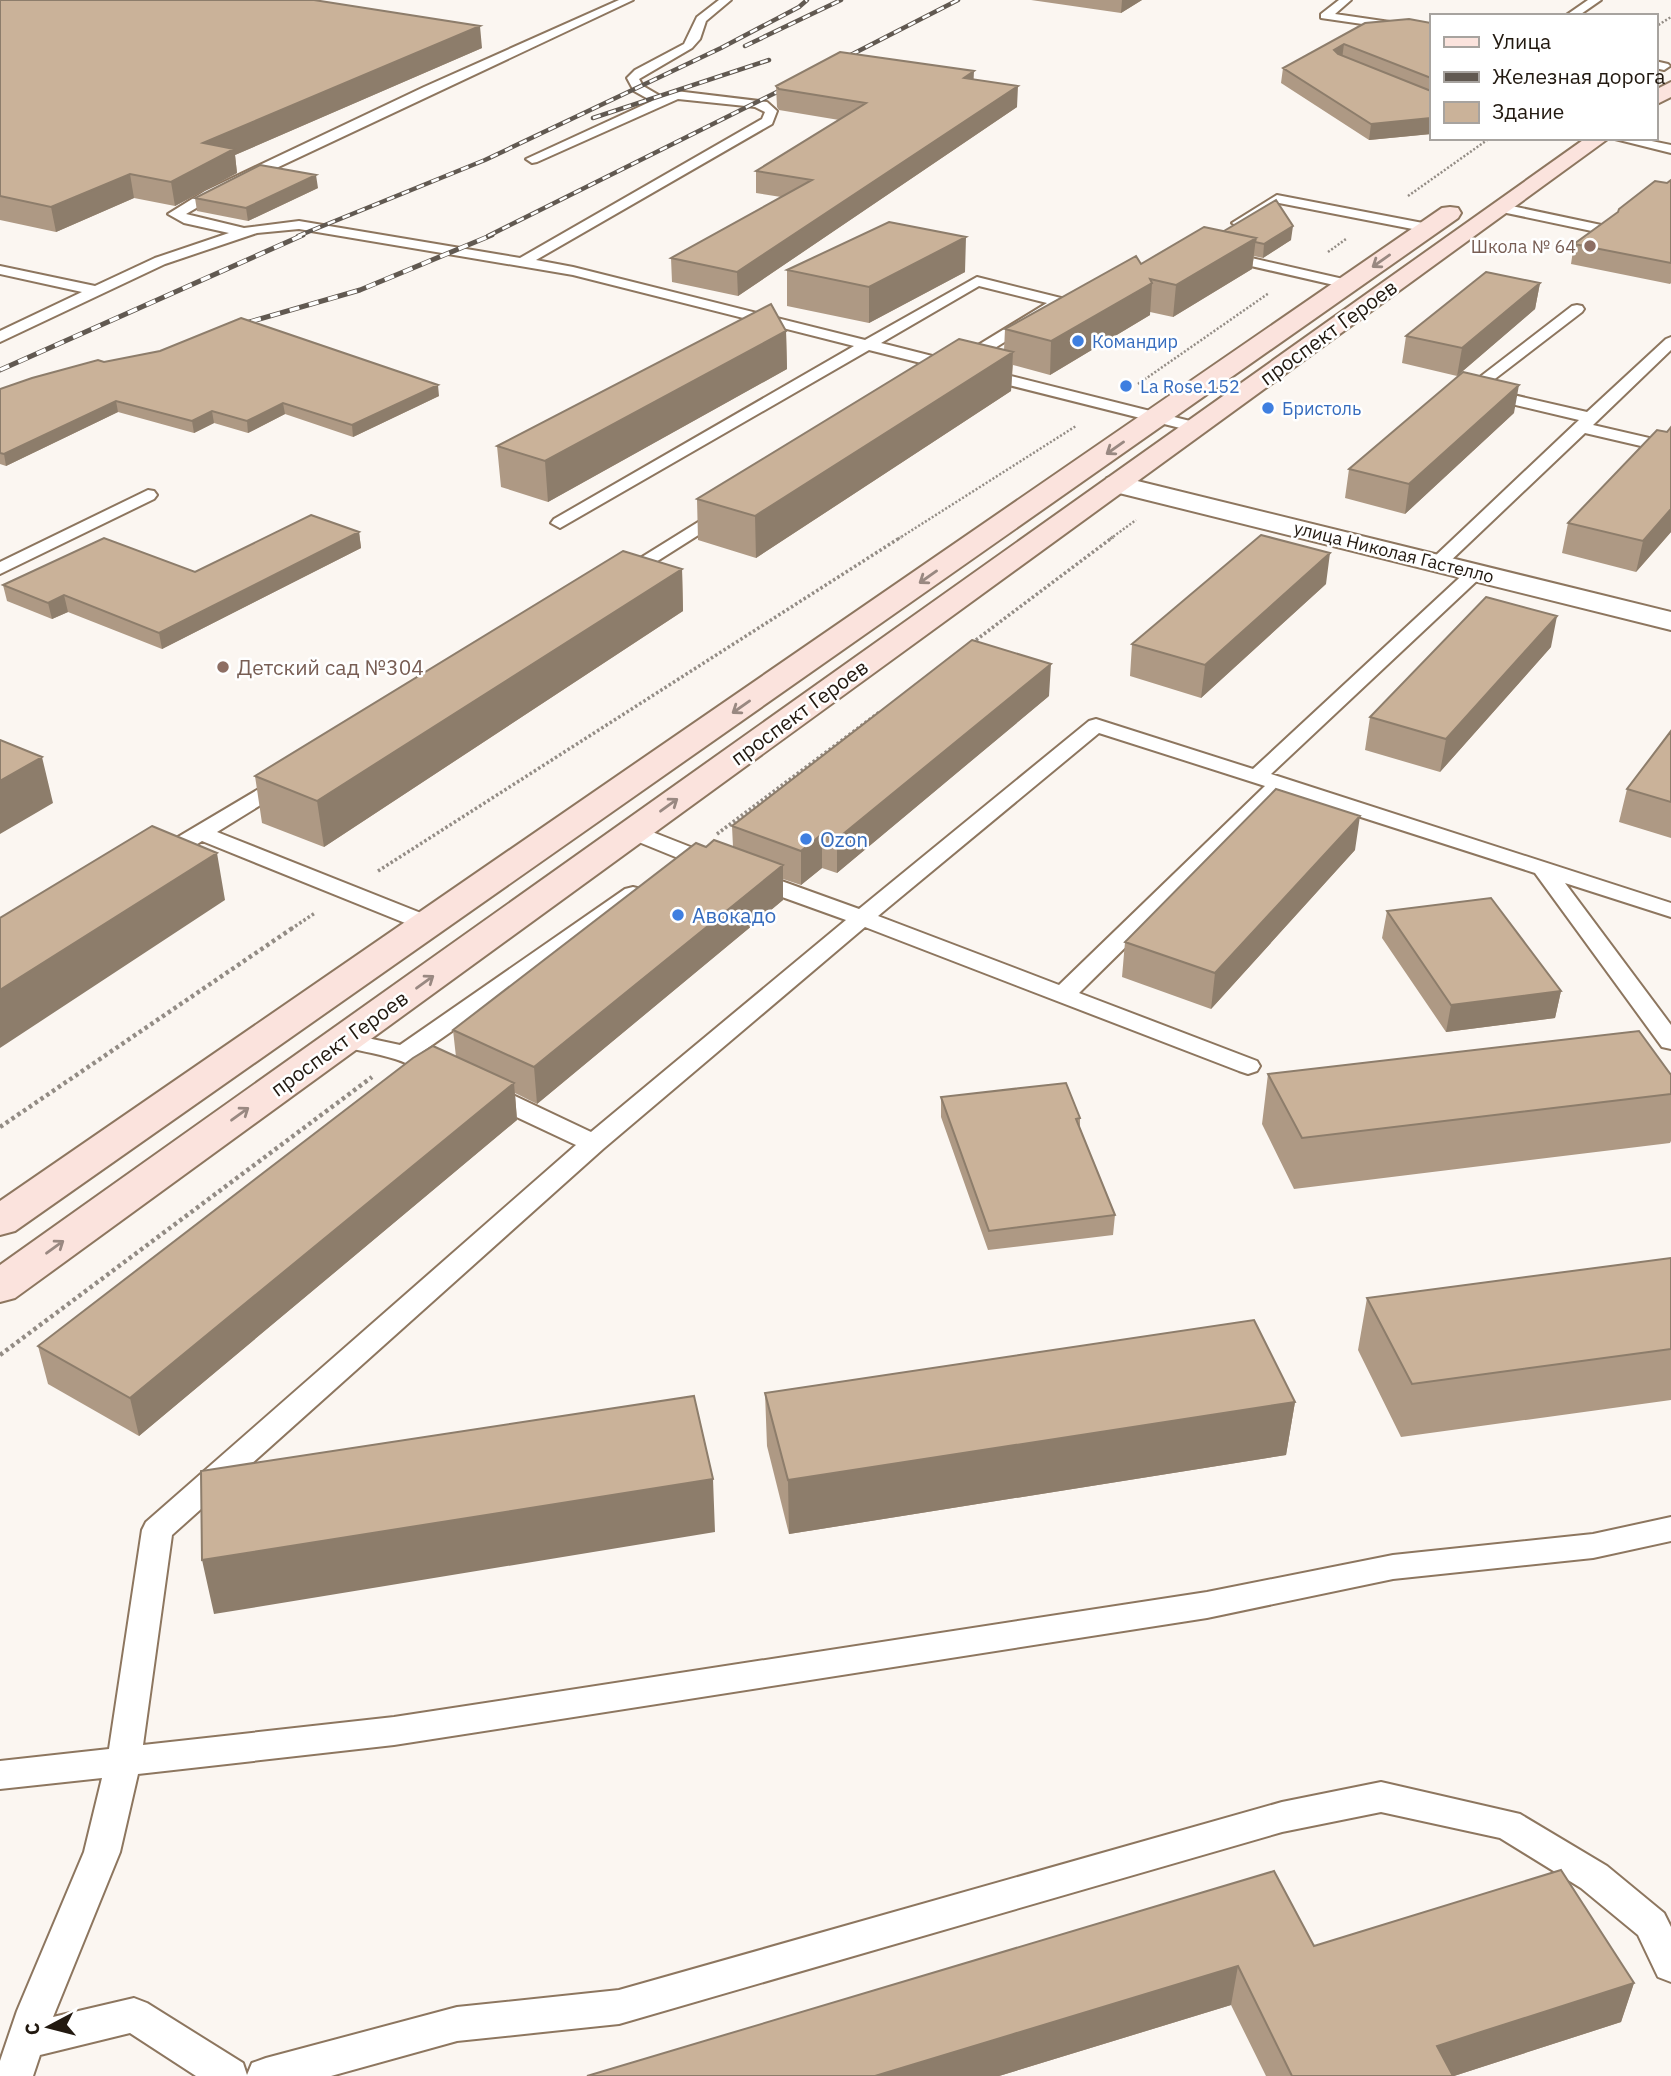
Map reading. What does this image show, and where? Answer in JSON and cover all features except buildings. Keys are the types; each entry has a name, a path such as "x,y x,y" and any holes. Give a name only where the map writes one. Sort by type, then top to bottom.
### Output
{"main road":[{"name":"проспект Героев","path":"0,1221 1555,140"},
{"name":"проспект Героев","path":"0,1287 1596,140"}],"street":[{"name":"улица Николая Гастелло","path":"1117,484 1671,621"}],"lane":[{"path":"246,232 189,220 175,214 210,194 428,90 628,0"},
{"path":"661,101 638,88 633,78 639,72 688,46 694,39 701,19 726,0"},
{"path":"1346,0 1325,16 1430,31"},
{"path":"1573,14 1596,0"},
{"path":"523,262 768,121 771,111 763,104 676,96 532,159"},
{"path":"1627,140 1671,149"},
{"path":"1231,228 1277,199 1428,228"},
{"path":"1502,208 1605,230"},
{"path":"0,337 160,261 246,232 299,225 573,271 1196,427"},
{"path":"1209,253 1348,284"},
{"path":"0,270 97,290"},
{"path":"560,523 977,281 1060,302 932,381"},
{"path":"1577,309 1471,390 1671,448"},
{"path":"1439,562 1671,342"},
{"path":"0,569 148,495"},
{"path":"611,582 738,503"},
{"path":"1256,777 1476,572"},
{"path":"14,2076 36,2011 102,1852 124,1759 157,1530 594,1143 1096,725 1671,910"},
{"path":"142,869 307,768"},
{"path":"1062,996 1279,784"},
{"path":"632,831 689,855 862,918 1248,1066"},
{"path":"201,833 428,924"},
{"path":"404,1053 689,855"},
{"path":"1542,869 1671,1042"},
{"path":"344,1040 404,1053 594,1143"},
{"path":"0,1776 124,1759 394,1731 1207,1605 1393,1567 1593,1546 1671,1529"},
{"path":"266,2076 457,2024 619,2007 1282,1817 1381,1797 1508,1825 1594,1877 1651,1924 1671,1965"},
{"path":"27,2041 134,2015 229,2076"}],"path":[{"path":"0,1127 346,891 1109,405 1487,140"},
{"path":"967,647 1168,496"},
{"path":"689,855 889,705"},
{"path":"0,1355 404,1053"}],"railway":[{"path":"298,236 485,160 721,48 799,7 807,0"},
{"path":"745,46 841,0"},
{"path":"837,62 958,0"},
{"path":"593,118 769,60"},
{"path":"488,236 793,84"},
{"path":"0,370 303,235"},
{"path":"232,327 360,290 492,235"}],"place":[{"name":"Школа № 64","path":"1590,246"},
{"name":"Командир","path":"1078,341"},
{"name":"La Rose.152","path":"1126,386"},
{"name":"Бристоль","path":"1268,408"},
{"name":"Детский сад №304","path":"223,667"},
{"name":"Ozon","path":"806,839"},
{"name":"Авокадо","path":"678,915"}]}
